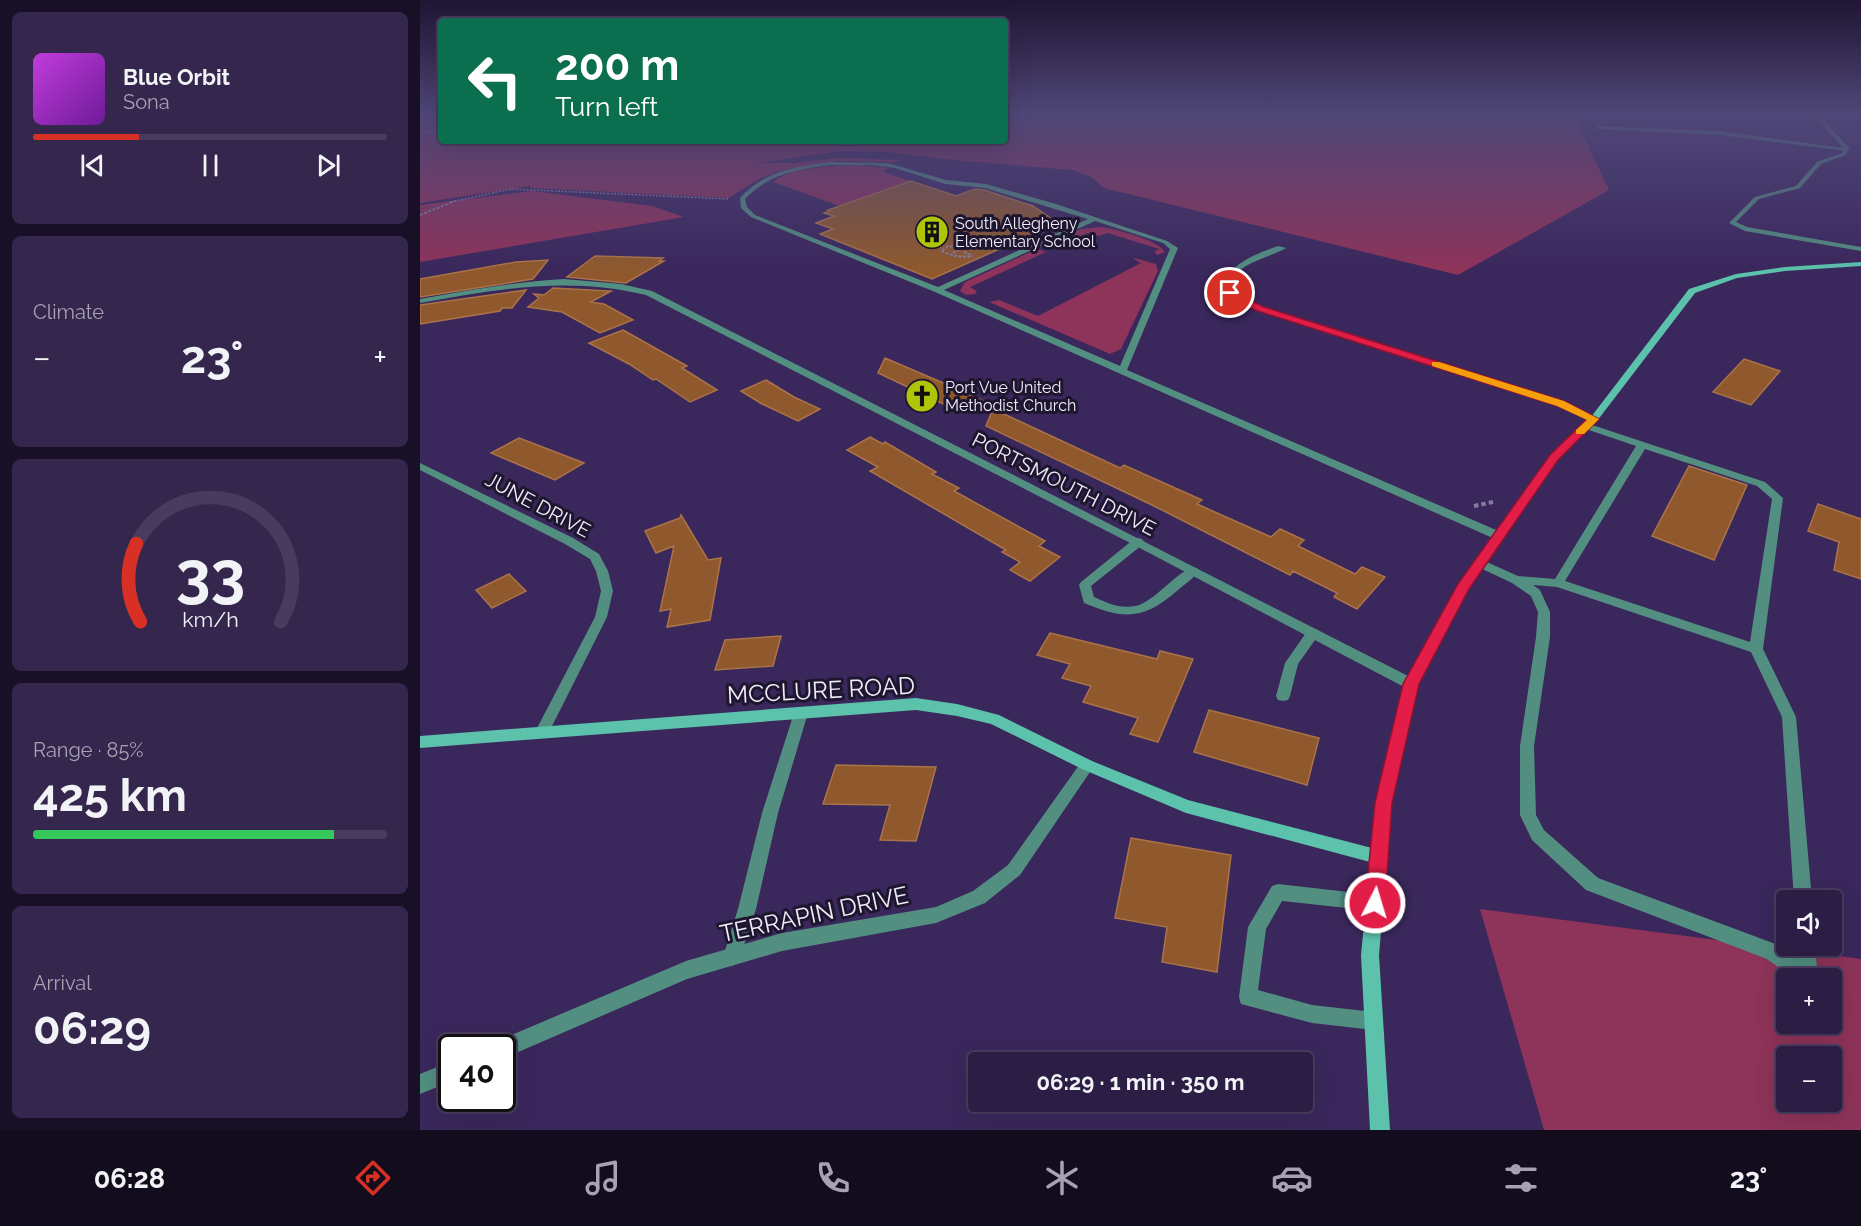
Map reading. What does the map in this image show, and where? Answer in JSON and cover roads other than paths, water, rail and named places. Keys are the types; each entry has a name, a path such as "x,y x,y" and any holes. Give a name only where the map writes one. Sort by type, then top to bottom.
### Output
{"street":[{"path":"818,167 806,168 756,184 742,200 744,208 758,218 938,290 1499,536"},
{"path":"889,167 947,182 984,186 1166,242 1174,248 1122,371"},
{"path":"1816,167 1798,187 1757,198 1732,223 1745,229 1861,249"},
{"path":"938,290 1094,219"},
{"path":"1282,248 1268,252 1234,271 1228,278 1230,293 1239,300 1261,309 1561,404 1590,422 1642,445 1761,484 1778,498 1756,649 1789,717 1802,890"},
{"path":"1380,1130 1370,955 1384,803 1411,684 1463,587 1554,457 1590,422 1692,291 1736,276 1785,269 1861,264"},
{"name":"PORTSMOUTH DRIVE","path":"420,301 535,282 624,286 649,293 1193,570 1411,684"},
{"path":"1558,583 1642,445"},
{"name":"JUNE DRIVE","path":"420,466 570,541 595,557 602,571 607,591 601,617 542,732"},
{"path":"1138,542 1085,585 1088,600 1102,607 1128,612 1144,610 1193,570"},
{"path":"1480,563 1516,580 1536,593 1544,612 1543,637 1527,746 1528,815 1538,836 1592,884 1776,954"},
{"path":"1516,580 1558,583 1756,649"},
{"path":"1283,696 1292,663 1313,633"},
{"name":"MCCLURE ROAD","path":"420,742 916,704 957,710 994,719 1087,765 1186,806 1379,857"},
{"path":"732,957 747,909 770,813 801,712"},
{"name":"TERRAPIN DRIVE","path":"516,1043 686,970 782,942 936,915 978,897 1014,870 1087,765"},
{"path":"1374,1021 1312,1014 1248,997 1257,927 1278,892 1375,903"},
{"path":"1779,956 1809,978 1807,956"},
{"path":"420,1084 438,1077"}],"place":[{"name":"South Allegheny Elementary School","path":"932,232"},
{"name":"Port Vue United Methodist Church","path":"922,396"}]}
